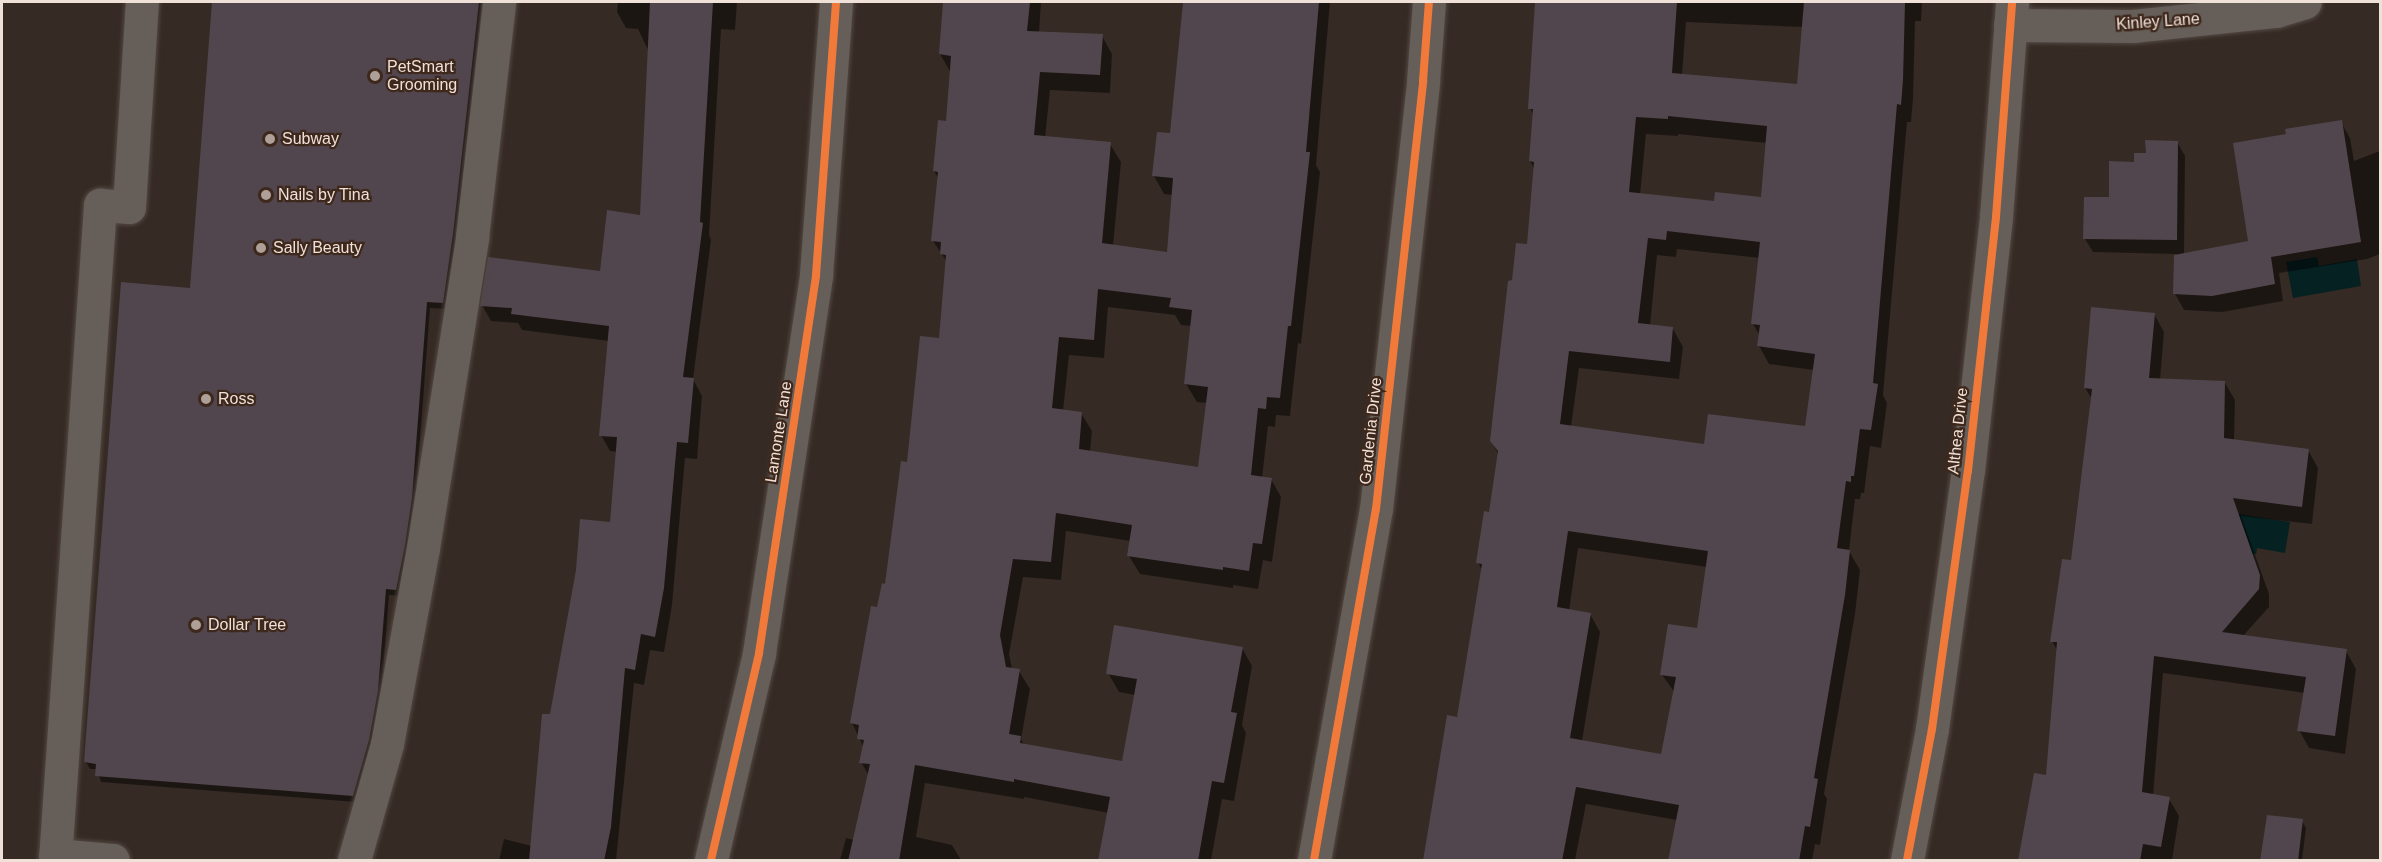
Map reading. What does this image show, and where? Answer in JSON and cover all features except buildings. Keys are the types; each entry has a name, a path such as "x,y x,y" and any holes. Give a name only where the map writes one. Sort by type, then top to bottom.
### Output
{"street":[{"path":"114,861 55,858 100,205 129,207 142,2"},
{"path":"354,861 387,744 423,548 472,237 499,2"},
{"name":"Lamonte Lane","path":"711,861 759,653 816,275 836,2"},
{"name":"Gardenia Drive","path":"1314,861 1376,509 1423,81 1429,2"},
{"name":"Kinley Lane","path":"2011,13 2133,26 2276,11 2305,2"},
{"name":"Althea Drive","path":"1907,861 1932,729 1968,471 1996,216 2011,13"}],"water":[{"path":"2317,257 2319,266 2357,259 2361,286 2293,298 2286,262"},
{"path":"2232,513 2290,522 2285,553 2257,548 2256,554 2226,550"}],"cycle path":[{"path":"711,860 759,653 816,275 836,2"},
{"path":"1314,860 1376,509 1423,81 1429,2"},
{"path":"1907,860 1932,729 1968,471 1996,217 2012,2"}],"place":[{"name":"PetSmart Grooming","path":"375,76"},
{"name":"Subway","path":"270,139"},
{"name":"Nails by Tina","path":"266,195"},
{"name":"Sally Beauty","path":"261,248"},
{"name":"Ross","path":"206,399"},
{"name":"Dollar Tree","path":"196,625"}]}
